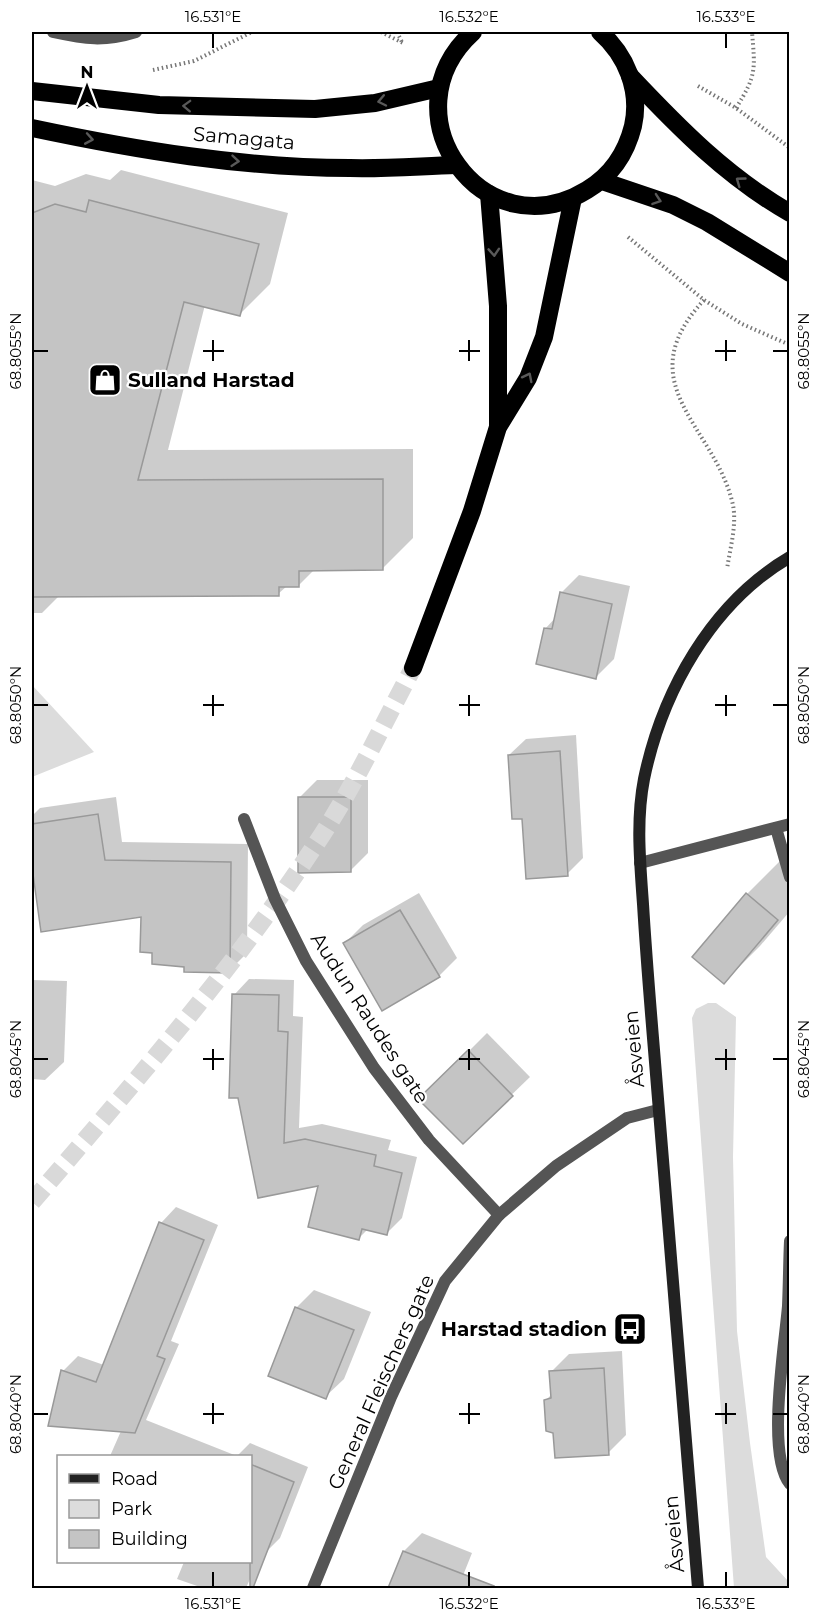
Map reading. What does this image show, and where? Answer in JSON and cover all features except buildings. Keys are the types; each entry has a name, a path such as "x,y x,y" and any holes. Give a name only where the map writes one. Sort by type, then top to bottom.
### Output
{"highway":[{"path":"473,32 460,44 446,65 439,88 439,128 456,165 468,179 489,194 531,206 552,205 573,198 602,181 618,162 629,141 634,117 634,94 630,75 622,57 600,32"},
{"path":"630,75 715,162 762,197 789,213"},
{"name":"Samagata","path":"32,91 159,105 315,109 375,103 439,88"},
{"name":"Samagata","path":"32,128 156,152 249,162 350,168 456,165"},
{"path":"602,181 673,205 708,222 789,273"},
{"path":"489,194 498,306 496,381 498,427"},
{"path":"413,668 472,511 498,427 528,378 544,337 573,198"}],"street":[{"path":"53,32 86,39 113,39 136,32"},
{"name":"Åsveien","path":"698,1588 658,1110 638,823 653,739 669,697 692,656 721,616 751,587 789,557"},
{"name":"Audun Raudes gate","path":"244,819 275,898 306,961 374,1068 429,1140 500,1215"},
{"path":"640,863 789,824"},
{"path":"776,828 789,878"},
{"name":"General Fleischers gate","path":"313,1588 391,1397 445,1281 500,1215 556,1166 627,1118 658,1110"},
{"path":"789,1241 788,1307 778,1396 780,1449 789,1484"}],"path":[{"path":"381,32 403,43 397,32"},
{"path":"736,108 751,86 755,70 752,32"},
{"path":"698,86 736,108 789,148"},
{"path":"628,237 704,300 742,324 789,345"},
{"path":"704,300 687,318 677,339 674,361 675,380 682,407 726,481 733,504 734,523 721,616"}],"green space":[{"path":"32,685 94,752 32,777"},
{"path":"708,1003 716,1003 736,1017 733,1157 737,1331 766,1557 789,1582 789,1588 734,1588 692,1018 696,1009"}],"tunnel":[{"path":"32,1202 214,985 282,894 341,804 413,668"}],"place":[{"name":"Sulland Harstad","path":"105,380"},
{"name":"Harstad stadion","path":"630,1329"}]}
